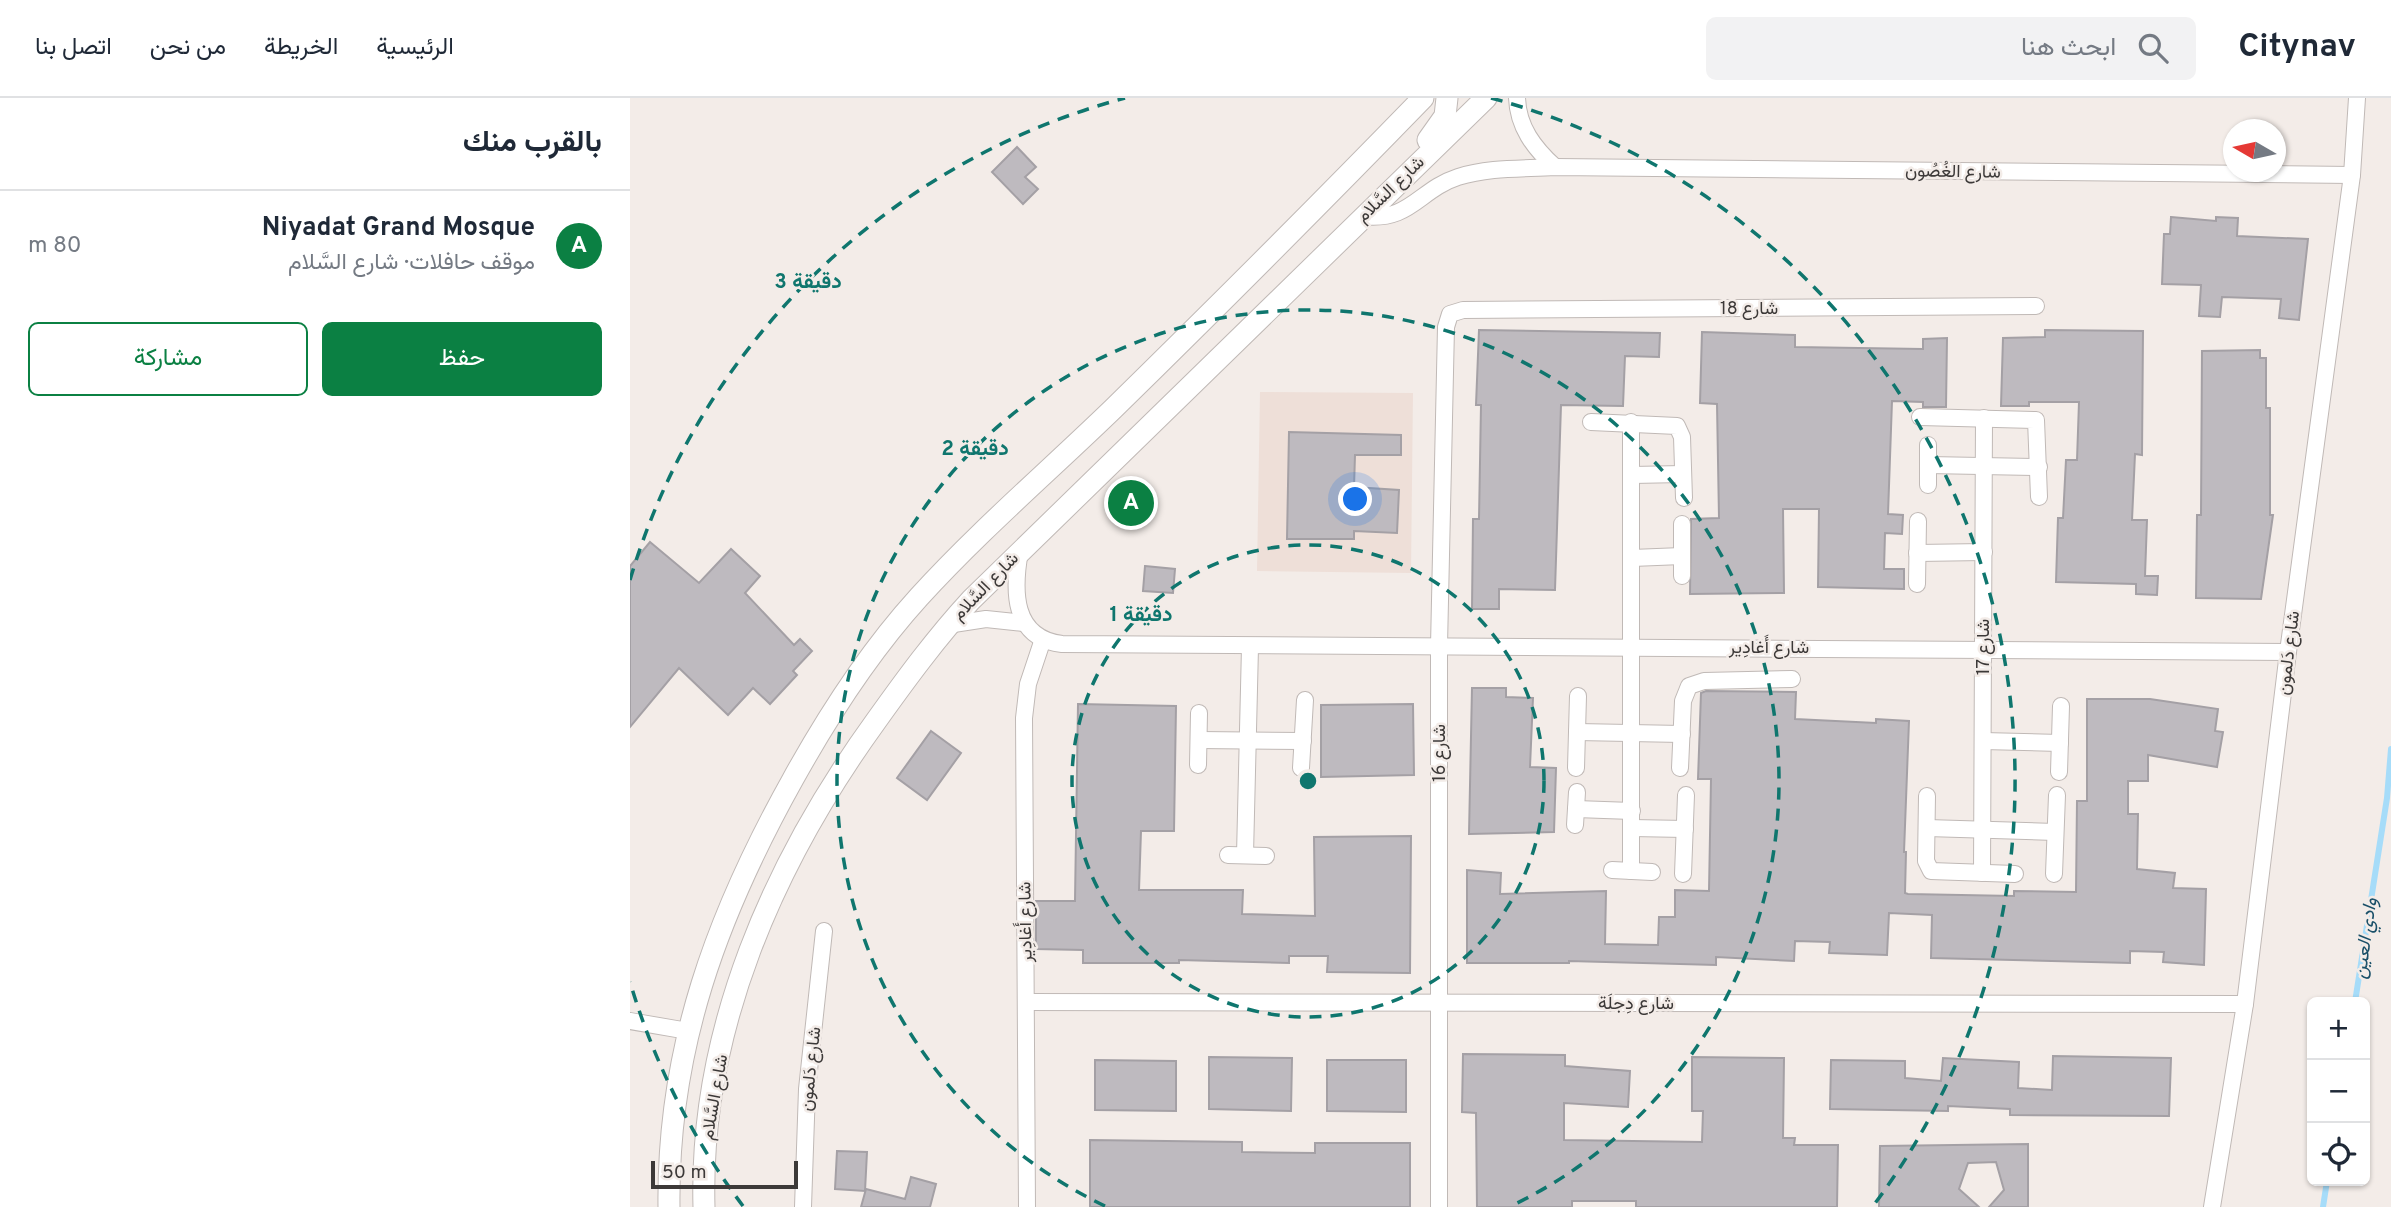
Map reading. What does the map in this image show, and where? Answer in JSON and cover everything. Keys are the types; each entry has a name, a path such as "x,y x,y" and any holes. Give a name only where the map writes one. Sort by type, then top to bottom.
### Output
{"street":[{"name":"شارع السَّلام","path":"668,1207 671,1119 688,1031 718,931 760,838 819,734 880,643 969,545 1295,230 1423,98"},
{"path":"1417,163 1422,148 1445,116 1447,98"},
{"name":"شارع السَّلام","path":"704,1207 703,1176 710,1100 750,946 787,864 846,762 947,625 1021,549 1486,98"},
{"path":"1517,98 1525,131 1537,151 1555,167"},
{"name":"شارع دَلمون","path":"2212,1207 2245,1004 2288,652 2352,175 2357,98"},
{"name":"شارع الغُصُون","path":"1362,216 1390,218 1457,177 1491,170 1555,167 2352,175"},
{"name":"شارع 18","path":"1463,310 2036,306"},
{"name":"شارع 16","path":"1439,1207 1439,646 1446,327 1450,314 1463,310"},
{"path":"1920,417 2036,420 2039,497"},
{"name":"شارع 17","path":"1982,873 1984,418"},
{"path":"1591,422 1677,426 1682,437 1684,498"},
{"path":"1631,422 1632,871"},
{"path":"1928,445 1928,485"},
{"path":"1928,465 2039,467"},
{"path":"1632,475 1683,474"},
{"path":"1917,584 1918,521"},
{"path":"1682,524 1682,576"},
{"path":"1021,549 1015,594 1024,623 1043,639"},
{"path":"1917,553 1983,552"},
{"path":"1632,558 1682,556"},
{"path":"947,625 986,619 1024,623"},
{"name":"شارع أَغادِير","path":"1027,1207 1024,718 1028,684 1043,639 1073,645 1250,647 1633,646 2288,652"},
{"path":"1245,855 1250,647"},
{"path":"1680,768 1684,693 1696,682 1792,679"},
{"path":"1576,768 1578,696"},
{"path":"1301,768 1305,700"},
{"path":"2059,772 2061,706"},
{"path":"1198,765 1199,713"},
{"path":"1577,732 1682,734"},
{"path":"1199,740 1303,741"},
{"path":"1983,741 2060,743"},
{"path":"1577,792 1576,817 1632,811"},
{"path":"2054,874 2057,794"},
{"path":"1683,874 1686,795"},
{"path":"1927,796 1926,860 1931,871 2015,874"},
{"path":"1632,828 1685,829"},
{"path":"1927,828 2055,832"},
{"path":"1228,855 1266,856"},
{"path":"1612,870 1652,872"},
{"name":"شارع دَلمون","path":"803,1207 807,1089 824,931"},
{"name":"شارع دِجلَة","path":"1027,1002 2245,1004"},
{"path":"630,1021 688,1031"}],"shaded area":[{"path":"1260,392 1413,393 1411,573 1257,571"}],"building":[{"path":"1017,147 1036,167 1025,177 1038,189 1023,204 992,172"},
{"path":"2171,217 2216,221 2216,217 2238,218 2237,236 2308,239 2299,320 2279,318 2281,299 2222,297 2220,317 2199,316 2201,285 2162,284 2164,234 2170,234"},
{"path":"1479,330 1660,333 1659,357 1625,356 1623,406 1561,405 1555,590 1499,589 1499,609 1472,609 1473,519 1479,519 1481,405 1476,405"},
{"path":"2045,330 2143,331 2142,455 2135,454 2132,520 2147,520 2145,576 2158,576 2157,595 2136,594 2136,584 2056,582 2058,518 2063,518 2066,460 2077,460 2079,402 2029,402 2029,406 2001,406 2003,338 2045,337"},
{"path":"1702,332 1795,335 1795,347 1923,349 1923,339 1947,338 1946,407 1923,407 1923,402 1892,401 1888,514 1903,515 1902,534 1885,533 1884,569 1904,569 1904,589 1818,587 1819,509 1783,509 1784,593 1690,594 1691,519 1719,518 1717,404 1700,403"},
{"path":"2260,350 2260,358 2266,358 2266,408 2270,408 2270,515 2273,515 2261,599 2196,598 2197,515 2201,515 2202,351"},
{"path":"1289,432 1401,435 1401,455 1355,455 1354,487 1399,490 1397,533 1354,531 1354,539 1287,539"},
{"path":"650,542 699,583 731,549 760,576 745,593 794,645 800,639 812,651 793,671 797,675 770,704 753,688 728,715 679,668 630,727 630,566"},
{"path":"1145,566 1175,569 1173,593 1143,591"},
{"path":"1472,688 1506,688 1506,697 1533,698 1530,767 1556,768 1554,832 1469,834"},
{"path":"1796,692 1795,719 1876,723 1876,719 1909,721 1904,852 1905,893 1908,894 2014,896 2014,891 2076,892 2077,801 2087,801 2087,699 2150,699 2218,709 2215,731 2223,732 2217,767 2148,755 2148,781 2128,781 2128,814 2138,814 2137,869 2175,873 2173,888 2206,889 2204,965 2163,962 2164,952 2130,951 2130,963 1931,958 1932,915 1889,913 1887,955 1829,953 1830,942 1795,941 1794,961 1716,957 1716,965 1569,961 1467,963 1467,870 1501,873 1500,894 1606,891 1605,944 1658,945 1659,917 1675,917 1675,890 1709,891 1711,779 1698,779 1701,693"},
{"path":"1078,704 1176,706 1174,831 1141,831 1139,890 1243,890 1242,914 1315,916 1314,837 1411,836 1410,973 1327,972 1328,956 1289,956 1289,963 1179,960 1179,963 1083,963 1083,950 1036,949 1036,901 1075,901"},
{"path":"1413,704 1414,775 1321,777 1321,705"},
{"path":"931,731 961,753 927,800 897,778"},
{"path":"1463,1054 1565,1055 1565,1066 1630,1071 1628,1107 1564,1103 1564,1140 1702,1142 1703,1111 1692,1111 1692,1057 1784,1058 1783,1138 1795,1138 1794,1145 1838,1145 1837,1207 1636,1207 1636,1201 1572,1201 1572,1207 1477,1207 1476,1113 1462,1112"},
{"path":"2053,1056 2171,1058 2169,1116 2010,1115 2010,1109 1948,1106 1948,1111 1830,1109 1831,1060 1905,1061 1905,1078 1941,1081 1943,1058 2019,1062 2018,1088 2052,1090"},
{"path":"1209,1057 1292,1058 1291,1111 1209,1109"},
{"path":"1095,1060 1176,1061 1176,1111 1095,1110"},
{"path":"1327,1060 1406,1060 1406,1112 1327,1111"},
{"path":"1090,1140 1242,1142 1242,1152 1315,1153 1315,1143 1410,1143 1410,1207 1090,1207"},
{"path":"2028,1144 2028,1207 1989,1207 2004,1190 1996,1162 1968,1163 1959,1189 1979,1207 1879,1207 1880,1146"},
{"path":"837,1151 867,1152 865,1191 835,1189"},
{"path":"911,1177 936,1184 930,1207 861,1207 866,1189 905,1199"}],"waterway":[{"name":"وادي العين","path":"2356,997 2387,798 2391,749"},
{"name":"وادي العين","path":"2323,1207 2326,1186"}],"place":[{"name":"Niyadat Grand Mosque","path":"1131,503"}]}
